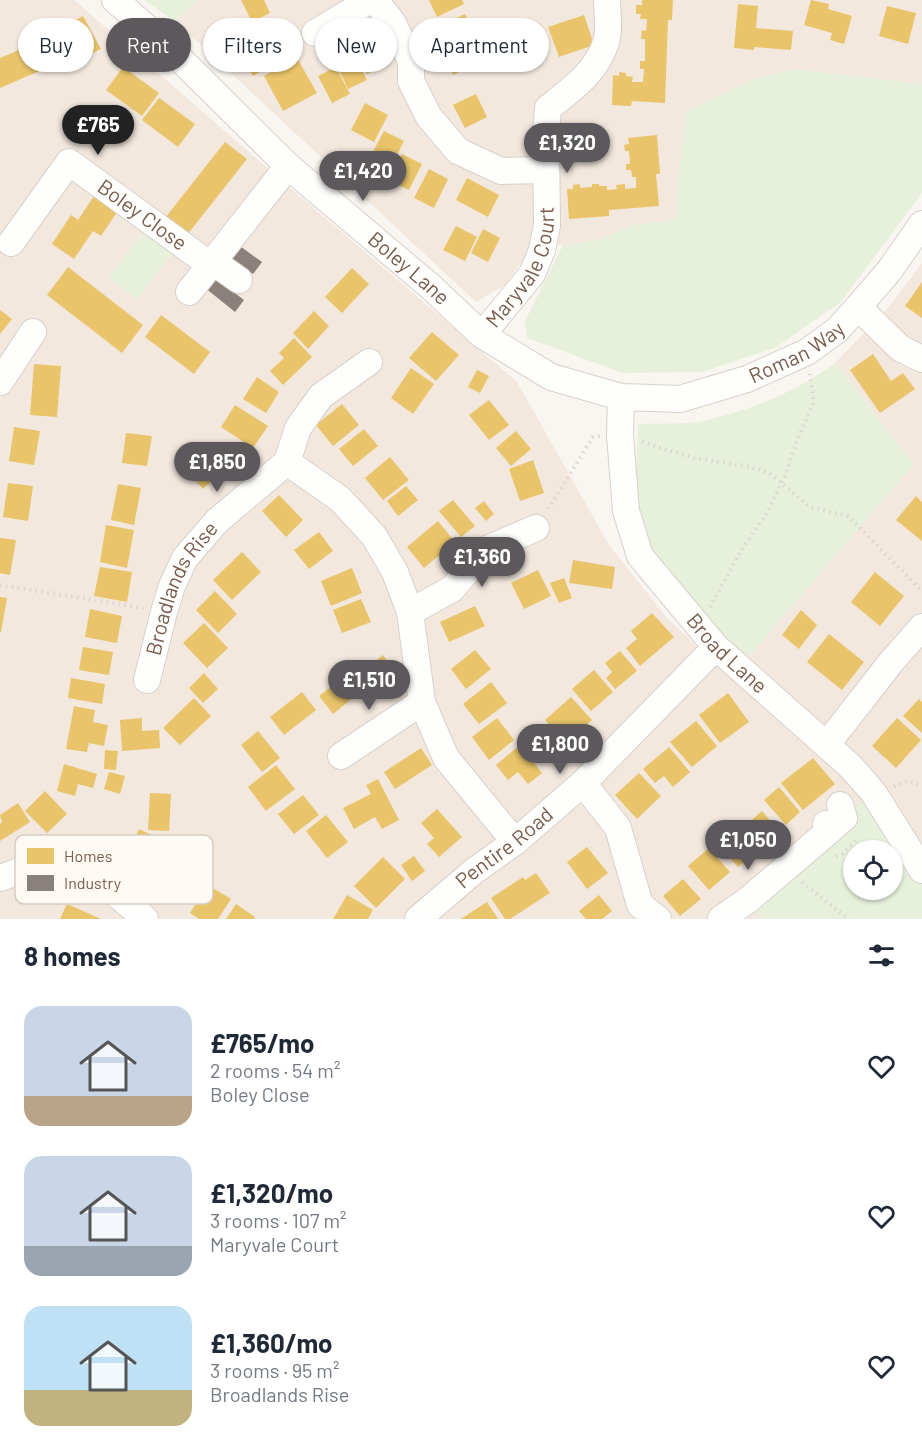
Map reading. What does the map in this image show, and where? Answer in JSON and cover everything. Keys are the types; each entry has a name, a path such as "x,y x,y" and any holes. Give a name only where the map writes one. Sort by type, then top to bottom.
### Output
{"street":[{"name":"Boley Lane","path":"115,0 164,43 288,166 431,287 482,335 551,377 621,397"},
{"path":"340,18 370,0"},
{"path":"375,0 393,23 411,62 411,81 429,117 458,151 501,171 546,170"},
{"name":"Maryvale Court","path":"482,335 532,274 542,250 547,226 548,108 582,81 607,41 607,0"},
{"name":"Boley Close","path":"11,243 69,162 211,262"},
{"name":"Boley Close","path":"189,292 288,166"},
{"name":"Roman Way","path":"621,397 680,399 747,379 807,352 837,330 858,307 890,271 922,224"},
{"path":"211,262 239,280"},
{"path":"858,307 900,348 922,359"},
{"path":"0,382 33,332"},
{"path":"369,362 321,396 298,428 287,462 340,499 375,536 395,572 410,612 422,702 446,758 515,842"},
{"name":"Broad Lane","path":"621,397 620,435 626,511 640,556 716,646 827,744 873,792 922,870"},
{"name":"Broadlands Rise","path":"147,680 172,586 185,558 217,521 287,462"},
{"path":"410,612 452,589 485,550 536,528"},
{"path":"827,744 892,661 922,627"},
{"name":"Pentire Road","path":"418,919 474,871 515,842 583,783 716,646"},
{"path":"341,756 422,702"},
{"path":"583,783 618,828 640,905 658,919"},
{"path":"734,915 793,862 832,820"},
{"path":"0,878 15,873"},
{"path":"129,904 145,919"}],"path":[{"path":"699,627 742,549 767,513 814,402 807,352"},
{"path":"536,528 593,437 620,435 694,458 750,467 770,473 810,507 848,516 922,591"},
{"path":"0,585 164,612"},
{"path":"793,862 848,919"}],"shaded area":[{"path":"0,0 74,0 106,28 106,72 157,72 517,382 609,545 667,618 733,680 747,659 914,464 835,363 890,306 922,263 922,919 0,919"},
{"path":"198,0 922,0 922,84 793,69 674,231 563,245 534,244 505,285 476,302 230,72 303,72 303,18 203,18 203,47 191,36 191,18 178,18"}],"green space":[{"path":"144,0 198,0 178,18 171,18"},
{"path":"793,69 922,84 922,193 841,302 775,348 702,372 623,373 527,338 525,321 563,245 595,241 634,225 675,219 685,112 754,79"},
{"path":"144,230 173,251 138,299 109,278"},
{"path":"835,363 914,464 747,659 721,635 654,558 638,515 635,489 638,424 695,422 738,412 789,391"},
{"path":"873,792 922,870 922,919 762,919 748,900"}],"building: Homes":[{"path":"241,0 264,0 270,13 260,18 250,18"},
{"path":"429,0 462,0 464,4 437,17"},
{"path":"642,0 673,0 672,20 668,20 665,103 632,101 631,106 612,105 613,75 619,76 619,72 626,73 626,76 633,77 632,82 643,82 644,69 640,69 640,61 645,61 645,39 641,39 642,30 646,31 647,19 640,19 641,14 636,14 636,5 642,5"},
{"path":"811,0 829,4 828,9 852,16 844,44 830,40 832,33 804,25"},
{"path":"738,4 758,6 756,28 793,31 791,50 734,48"},
{"path":"887,6 916,13 908,44 879,36"},
{"path":"584,15 594,45 559,57 549,27"},
{"path":"94,36 101,49 94,53"},
{"path":"18,50 18,72 37,72 0,88 0,58"},
{"path":"303,68 317,93 283,111 264,76 271,72 303,72"},
{"path":"119,72 130,72 159,93 142,116 106,90"},
{"path":"326,72 339,72 350,94 332,103 318,76"},
{"path":"340,72 363,72 367,80 348,89"},
{"path":"476,94 487,117 465,128 453,105"},
{"path":"159,98 195,124 178,147 142,120"},
{"path":"365,103 388,115 374,142 351,130"},
{"path":"384,131 404,141 390,169 369,159"},
{"path":"657,135 660,174 656,174 659,206 609,210 609,216 569,219 567,189 573,189 573,185 580,184 580,188 599,184 599,186 607,186 607,190 617,189 616,185 625,184 625,189 636,188 636,177 632,177 631,170 626,170 626,164 630,164 629,151 625,151 624,145 629,144 628,138"},
{"path":"225,142 247,159 187,235 165,218"},
{"path":"402,154 422,164 409,190 389,180"},
{"path":"429,169 448,179 434,208 414,198"},
{"path":"467,178 499,195 488,217 456,200"},
{"path":"94,196 117,212 101,236 93,231 74,259 52,244 71,215 78,220"},
{"path":"456,226 477,237 465,261 443,250"},
{"path":"483,229 500,238 488,262 471,253"},
{"path":"68,267 143,325 122,353 47,295"},
{"path":"352,268 369,284 342,313 325,297"},
{"path":"922,282 922,318 905,306"},
{"path":"0,310 12,319 0,334"},
{"path":"314,311 329,326 308,349 293,333"},
{"path":"161,315 210,352 194,374 145,337"},
{"path":"432,332 459,355 436,381 409,358"},
{"path":"294,338 312,357 283,385 270,371 284,358 279,353"},
{"path":"873,354 891,381 903,373 915,389 880,413 850,370"},
{"path":"34,364 61,366 57,417 30,415"},
{"path":"411,368 434,384 413,414 391,398"},
{"path":"477,370 489,376 480,393 468,387"},
{"path":"257,377 279,392 266,413 243,399"},
{"path":"489,400 509,425 489,440 469,415"},
{"path":"342,404 359,425 333,446 316,425"},
{"path":"235,405 268,426 253,448 221,427"},
{"path":"14,427 40,431 34,465 9,461"},
{"path":"364,429 378,446 353,466 339,449"},
{"path":"516,431 531,449 511,466 496,448"},
{"path":"126,433 152,436 147,466 122,463"},
{"path":"215,443 232,461 203,489 186,470"},
{"path":"390,457 409,480 383,500 365,478"},
{"path":"533,460 544,493 520,501 509,469"},
{"path":"8,483 33,486 28,521 3,517"},
{"path":"118,484 141,488 134,525 111,520"},
{"path":"406,486 418,500 398,516 387,501"},
{"path":"279,495 303,520 286,537 262,511"},
{"path":"916,496 922,502 922,541 896,520"},
{"path":"453,500 475,526 461,537 439,511"},
{"path":"484,501 494,514 486,521 475,508"},
{"path":"438,521 455,542 424,568 407,547"},
{"path":"106,525 134,530 127,568 100,562"},
{"path":"319,532 333,551 309,569 294,550"},
{"path":"0,538 16,540 10,575 0,573"},
{"path":"242,552 261,572 232,600 213,580"},
{"path":"573,560 615,567 612,589 569,583"},
{"path":"100,567 132,572 127,602 94,596"},
{"path":"352,568 362,593 331,606 321,581"},
{"path":"538,570 551,596 524,609 511,583"},
{"path":"875,572 904,596 880,626 851,602"},
{"path":"564,578 572,598 559,603 550,583"},
{"path":"215,591 237,614 218,633 196,610"},
{"path":"0,597 7,598 1,632 0,632"},
{"path":"361,599 371,622 342,633 333,610"},
{"path":"475,606 485,626 449,642 440,622"},
{"path":"90,609 122,616 117,643 85,637"},
{"path":"801,610 817,625 799,649 782,635"},
{"path":"652,613 674,637 640,666 626,648 637,639 631,631"},
{"path":"204,623 228,648 207,668 183,643"},
{"path":"829,634 864,662 842,690 807,662"},
{"path":"83,647 113,652 109,675 79,670"},
{"path":"475,650 491,669 466,689 451,669"},
{"path":"620,651 637,671 615,689 606,678 612,672 605,663"},
{"path":"383,655 402,679 379,697 360,673"},
{"path":"594,670 613,692 591,711 572,689"},
{"path":"204,673 218,689 203,703 189,688"},
{"path":"345,676 359,693 333,714 319,696"},
{"path":"71,678 105,684 102,704 68,698"},
{"path":"491,682 507,703 479,724 463,704"},
{"path":"302,692 316,710 284,735 270,717"},
{"path":"728,693 749,722 720,743 699,715"},
{"path":"571,697 592,720 566,743 545,720"},
{"path":"194,698 211,716 180,745 163,728"},
{"path":"919,699 922,702 922,733 903,716"},
{"path":"74,706 95,710 93,722 108,725 104,746 89,743 87,752 66,749"},
{"path":"142,718 142,731 159,730 160,748 122,751 120,720"},
{"path":"497,718 514,740 489,760 472,737"},
{"path":"897,718 921,740 896,768 872,746"},
{"path":"696,721 717,746 692,767 670,742"},
{"path":"258,731 280,758 262,772 241,745"},
{"path":"520,745 542,773 528,784 518,772 508,780 496,765"},
{"path":"669,747 690,772 673,787 664,776 655,783 643,769"},
{"path":"421,748 432,765 395,789 384,772"},
{"path":"105,750 118,751 116,770 104,769"},
{"path":"813,758 835,784 803,810 781,783"},
{"path":"64,764 97,774 93,788 78,784 75,796 57,791"},
{"path":"276,765 295,789 266,811 248,787"},
{"path":"109,772 125,776 120,794 104,789"},
{"path":"639,773 661,796 637,819 615,795"},
{"path":"378,779 399,820 382,829 375,817 354,829 343,808 371,794 366,785"},
{"path":"779,787 800,812 786,825 764,800"},
{"path":"45,791 67,814 47,833 25,811"},
{"path":"150,793 171,794 169,831 148,830"},
{"path":"303,795 319,815 294,834 278,814"},
{"path":"18,803 30,822 0,841 2,822 0,815"},
{"path":"437,809 462,837 439,857 427,844 434,838 421,823"},
{"path":"762,811 783,835 766,851 745,826"},
{"path":"326,815 348,842 327,858 306,831"},
{"path":"733,828 755,853 738,867 716,842"},
{"path":"139,829 152,835 136,835"},
{"path":"587,847 608,873 587,889 567,862"},
{"path":"709,848 730,872 709,890 688,866"},
{"path":"414,856 425,871 412,881 401,865"},
{"path":"383,857 405,879 376,908 354,886"},
{"path":"536,873 550,893 510,919 505,919 491,898 523,877 525,880"},
{"path":"683,879 701,899 680,916 663,896"},
{"path":"213,888 231,899 218,919 199,919 190,913 196,904 213,904"},
{"path":"347,895 373,910 368,919 333,919"},
{"path":"599,895 612,911 602,919 586,919 579,911"},
{"path":"487,902 498,919 461,919"},
{"path":"67,904 101,919 60,919"},
{"path":"236,904 255,917 254,919 226,919"}],"building: Industry":[{"path":"237,244 262,262 253,274 228,256"},
{"path":"213,276 244,300 235,312 204,287"},
{"path":"555,733 565,746 558,753 546,741"}]}
